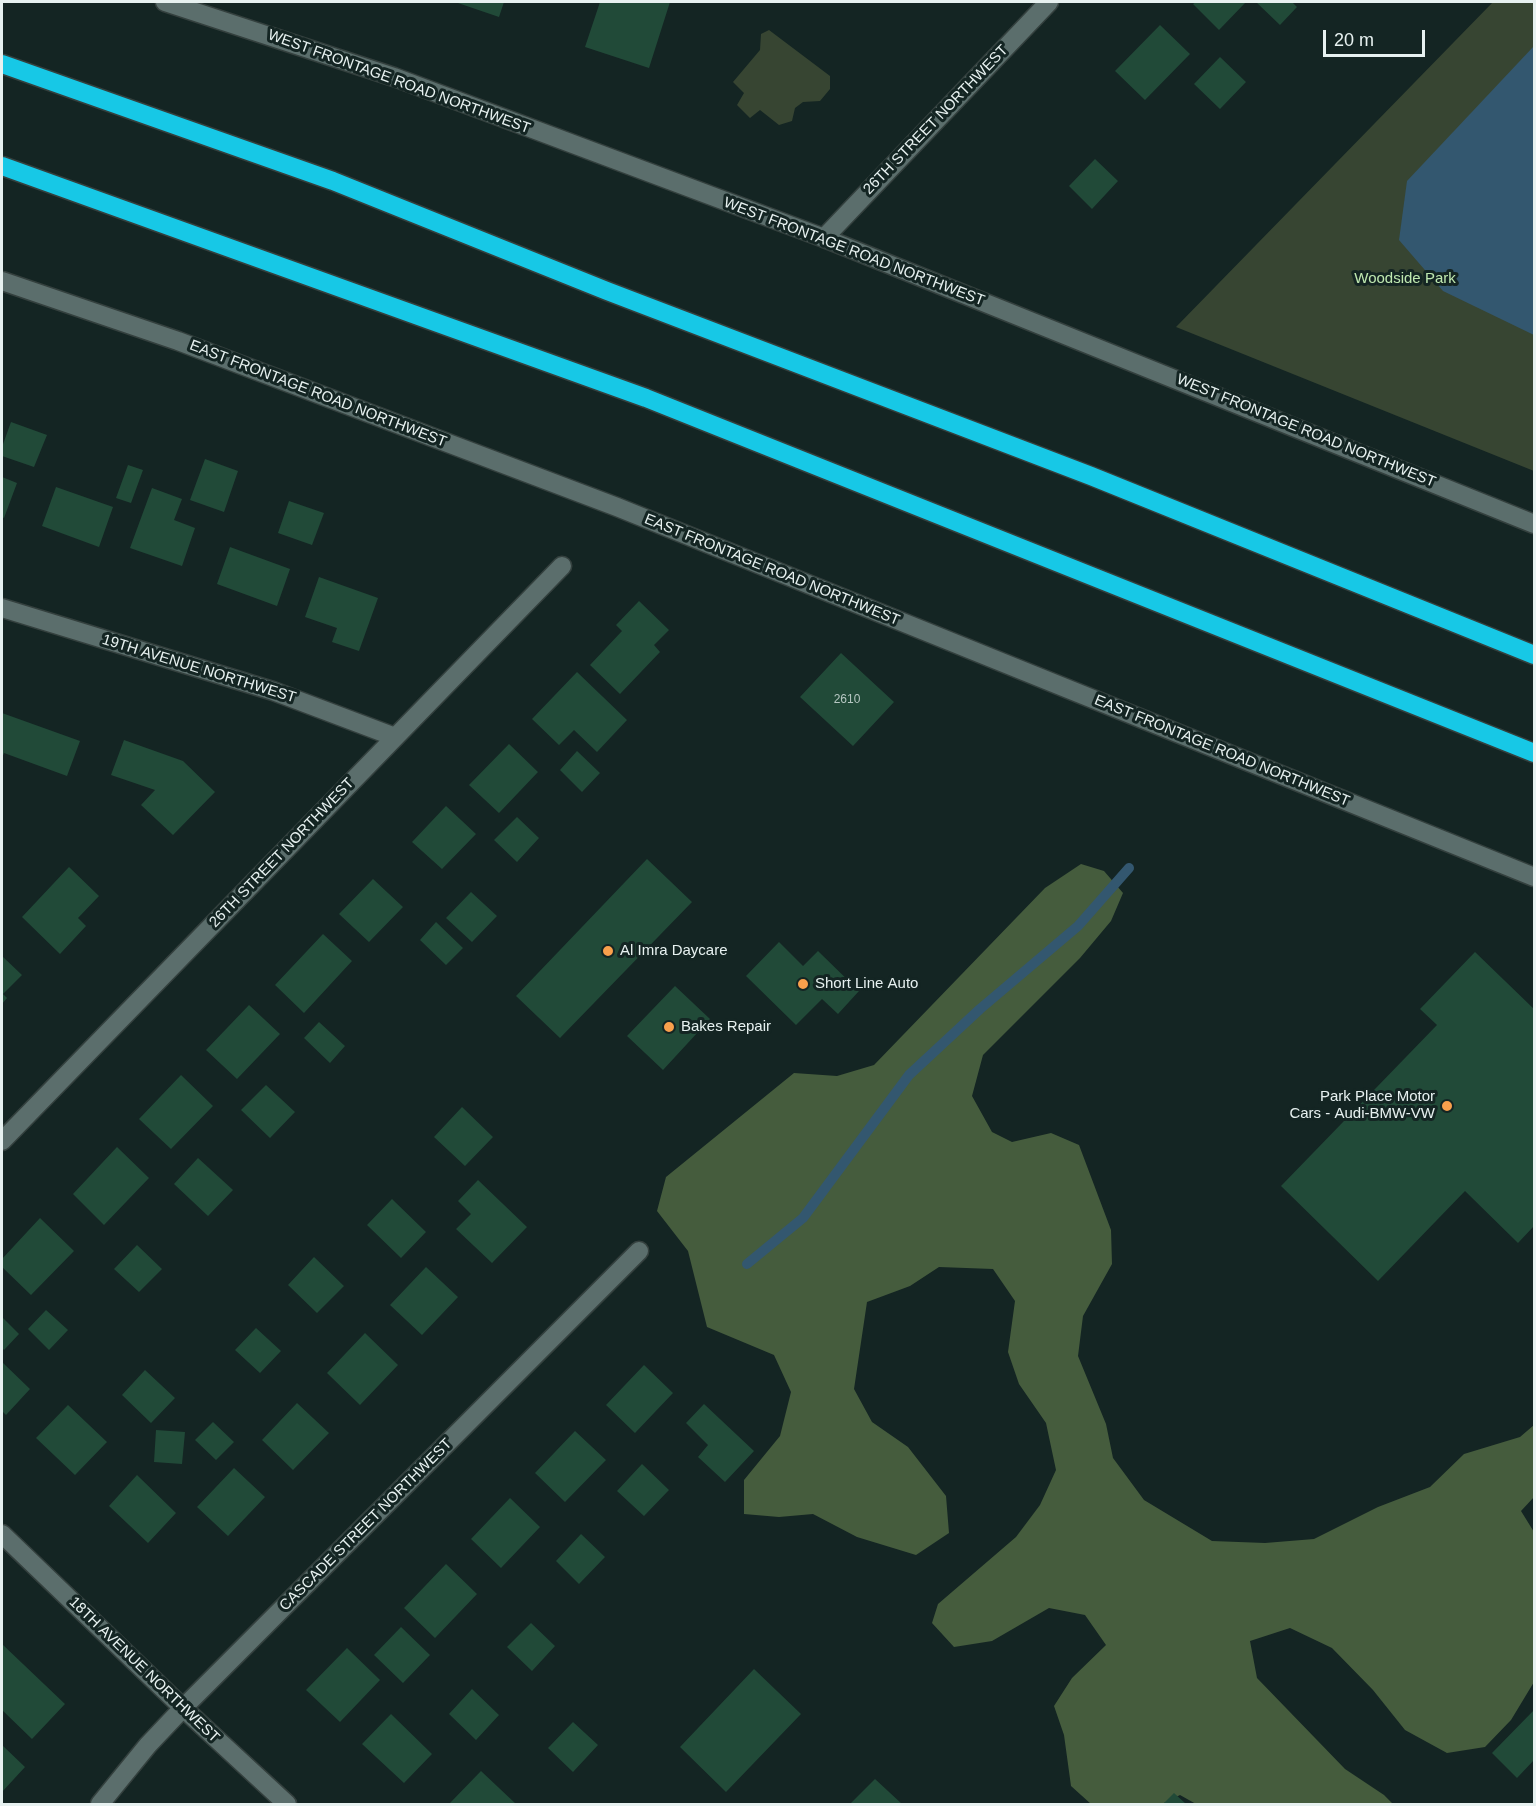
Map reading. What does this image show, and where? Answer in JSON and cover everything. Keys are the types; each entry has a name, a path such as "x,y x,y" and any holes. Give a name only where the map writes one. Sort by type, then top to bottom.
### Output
{"highway":[{"path":"2,64 333,181 607,291 1091,476 1534,655"},
{"path":"2,166 646,398 1534,753"}],"street":[{"name":"WEST FRONTAGE ROAD NORTHWEST","path":"165,2 394,77 824,238 1534,524"},
{"name":"26TH STREET NORTHWEST","path":"824,238 1049,2"},
{"name":"EAST FRONTAGE ROAD NORTHWEST","path":"2,280 178,341 617,507 1534,878"},
{"name":"26TH STREET NORTHWEST","path":"2,1141 562,566"},
{"name":"19TH AVENUE NORTHWEST","path":"2,608 273,691 395,737"},
{"name":"CASCADE STREET NORTHWEST","path":"100,1804 148,1745 183,1708 639,1251"},
{"name":"18TH AVENUE NORTHWEST","path":"2,1534 183,1708 287,1804"}],"green space":[{"name":"Woodside Park","path":"1493,2 1534,2 1534,471 1176,327"},
{"path":"769,30 830,76 830,89 820,101 803,102 795,108 792,121 779,125 760,110 750,118 737,105 744,93 733,82 760,50 761,34"},
{"path":"1081,864 1104,871 1123,893 1111,921 1080,958 983,1055 972,1096 992,1132 1012,1142 1051,1133 1079,1145 1111,1230 1112,1264 1083,1316 1078,1356 1106,1424 1113,1458 1144,1500 1212,1541 1265,1543 1314,1539 1378,1507 1430,1487 1464,1454 1520,1437 1534,1425 1534,1497 1521,1511 1534,1532 1534,1682 1511,1720 1485,1747 1447,1753 1405,1730 1373,1690 1332,1648 1290,1628 1250,1641 1257,1678 1345,1769 1384,1795 1393,1804 1196,1804 1180,1795 1162,1804 1091,1804 1071,1786 1064,1735 1054,1706 1072,1678 1106,1645 1085,1615 1049,1608 992,1641 954,1647 932,1623 938,1604 1016,1537 1040,1505 1056,1470 1046,1423 1019,1384 1008,1352 1015,1301 993,1269 939,1267 910,1286 867,1302 854,1389 872,1422 908,1447 946,1496 949,1533 916,1555 857,1537 813,1514 779,1517 744,1514 744,1480 780,1436 791,1392 774,1355 707,1327 688,1251 657,1211 666,1177 794,1073 837,1076 874,1065 1045,888"}],"water":[{"path":"1534,46 1534,335 1443,291 1399,240 1407,181"}],"building":[{"path":"455,2 504,2 499,17"},
{"path":"600,2 670,2 649,68 585,47"},
{"path":"1196,2 1246,2 1219,30 1193,4"},
{"path":"1256,2 1292,2 1297,7 1280,25"},
{"path":"1160,25 1190,54 1145,100 1115,71"},
{"path":"1220,57 1246,82 1220,109 1194,84"},
{"path":"1095,159 1118,181 1092,209 1069,186"},
{"path":"11,422 47,435 34,467 2,456 2,447"},
{"path":"205,459 238,471 224,512 190,500"},
{"path":"128,465 143,470 131,503 116,498"},
{"path":"2,477 17,483 4,518 2,517"},
{"path":"56,487 113,507 99,547 42,526"},
{"path":"152,488 182,499 174,520 195,528 182,566 130,548"},
{"path":"289,501 324,513 312,545 278,533"},
{"path":"230,547 290,569 277,606 217,584"},
{"path":"319,577 378,598 359,651 332,642 337,628 305,617"},
{"path":"639,601 669,630 654,645 660,652 620,694 590,665 622,631 616,625"},
{"path":"841,653 894,702 853,746 800,697"},
{"path":"577,672 627,720 597,752 574,730 559,745 532,719"},
{"path":"2,713 80,741 67,776 4,753 2,758"},
{"path":"124,740 183,761 215,792 173,835 141,805 155,790 111,775"},
{"path":"509,744 538,772 499,813 469,785"},
{"path":"577,751 600,773 582,792 560,770"},
{"path":"446,806 476,834 442,869 412,842"},
{"path":"517,817 539,838 517,862 494,840"},
{"path":"647,859 692,902 560,1038 516,996"},
{"path":"69,867 99,896 78,918 86,926 60,954 22,917"},
{"path":"373,879 403,907 369,942 339,914"},
{"path":"471,892 497,916 472,942 446,918"},
{"path":"436,922 463,948 446,965 420,940"},
{"path":"323,934 352,961 304,1013 275,985"},
{"name":"Short Line Auto","path":"779,942 803,966 818,951 859,991 838,1014 822,999 796,1025 746,976"},
{"name":"Park Place Motor Cars - Audi-BMW-VW","path":"1475,952 1534,1009 1534,1226 1518,1243 1465,1191 1378,1281 1281,1186 1437,1025 1420,1009"},
{"path":"2,956 22,975 3,994 7,998 2,1004"},
{"name":"Bakes Repair","path":"675,986 710,1019 663,1070 627,1036"},
{"path":"249,1005 280,1034 237,1079 206,1050"},
{"path":"319,1022 345,1046 330,1063 304,1038"},
{"path":"181,1075 213,1106 171,1149 139,1119"},
{"path":"266,1085 295,1112 270,1138 241,1110"},
{"path":"462,1107 493,1137 465,1166 434,1137"},
{"path":"117,1147 149,1178 104,1225 73,1194"},
{"path":"198,1158 233,1190 208,1216 174,1184"},
{"path":"478,1180 527,1227 492,1263 456,1229 471,1214 458,1201"},
{"path":"392,1199 426,1232 401,1258 367,1225"},
{"path":"40,1218 74,1251 31,1295 2,1267 2,1259"},
{"path":"137,1245 162,1269 139,1292 114,1269"},
{"path":"314,1257 344,1286 317,1313 288,1285"},
{"path":"426,1267 458,1297 422,1335 390,1305"},
{"path":"46,1310 68,1330 49,1350 28,1329"},
{"path":"2,1317 19,1334 4,1350 2,1348"},
{"path":"256,1328 281,1351 260,1373 235,1350"},
{"path":"365,1333 398,1365 360,1405 327,1373"},
{"path":"2,1362 30,1389 6,1415 2,1411"},
{"path":"644,1365 673,1393 635,1433 606,1405"},
{"path":"145,1370 175,1398 151,1423 122,1395"},
{"path":"297,1403 329,1433 293,1470 262,1440"},
{"path":"704,1404 754,1451 725,1482 698,1457 708,1445 686,1423"},
{"path":"68,1405 107,1442 75,1475 36,1438"},
{"path":"213,1422 234,1442 216,1460 195,1440"},
{"path":"156,1430 185,1432 182,1464 154,1462"},
{"path":"575,1431 606,1460 565,1502 535,1473"},
{"path":"642,1464 669,1490 644,1516 617,1491"},
{"path":"234,1468 265,1497 228,1536 197,1507"},
{"path":"137,1475 176,1513 148,1543 109,1506"},
{"path":"510,1498 540,1527 501,1568 471,1539"},
{"path":"581,1534 605,1557 579,1584 556,1561"},
{"path":"446,1564 477,1594 435,1638 404,1608"},
{"path":"531,1623 555,1646 532,1671 507,1647"},
{"path":"401,1627 430,1655 403,1683 374,1655"},
{"path":"2,1644 65,1704 32,1739 2,1710"},
{"path":"347,1648 380,1680 340,1722 306,1690"},
{"path":"754,1669 801,1714 726,1792 680,1747"},
{"path":"472,1689 499,1715 476,1740 449,1714"},
{"path":"1534,1710 1534,1760 1517,1778 1492,1753"},
{"path":"391,1714 432,1754 404,1783 362,1744"},
{"path":"573,1722 598,1745 573,1772 548,1748"},
{"path":"2,1745 25,1767 2,1792"},
{"path":"481,1771 516,1804 449,1804"},
{"path":"875,1779 902,1804 850,1804"},
{"path":"1174,1793 1186,1804 1163,1804"}],"waterway":[{"path":"747,1264 803,1218 909,1075 980,1009 1078,926 1129,868"}],"place":[{"name":"Al Imra Daycare","path":"608,951"},
{"name":"Short Line Auto","path":"803,984"},
{"name":"Bakes Repair","path":"669,1027"},
{"name":"Park Place Motor Cars - Audi-BMW-VW","path":"1447,1106"}]}
